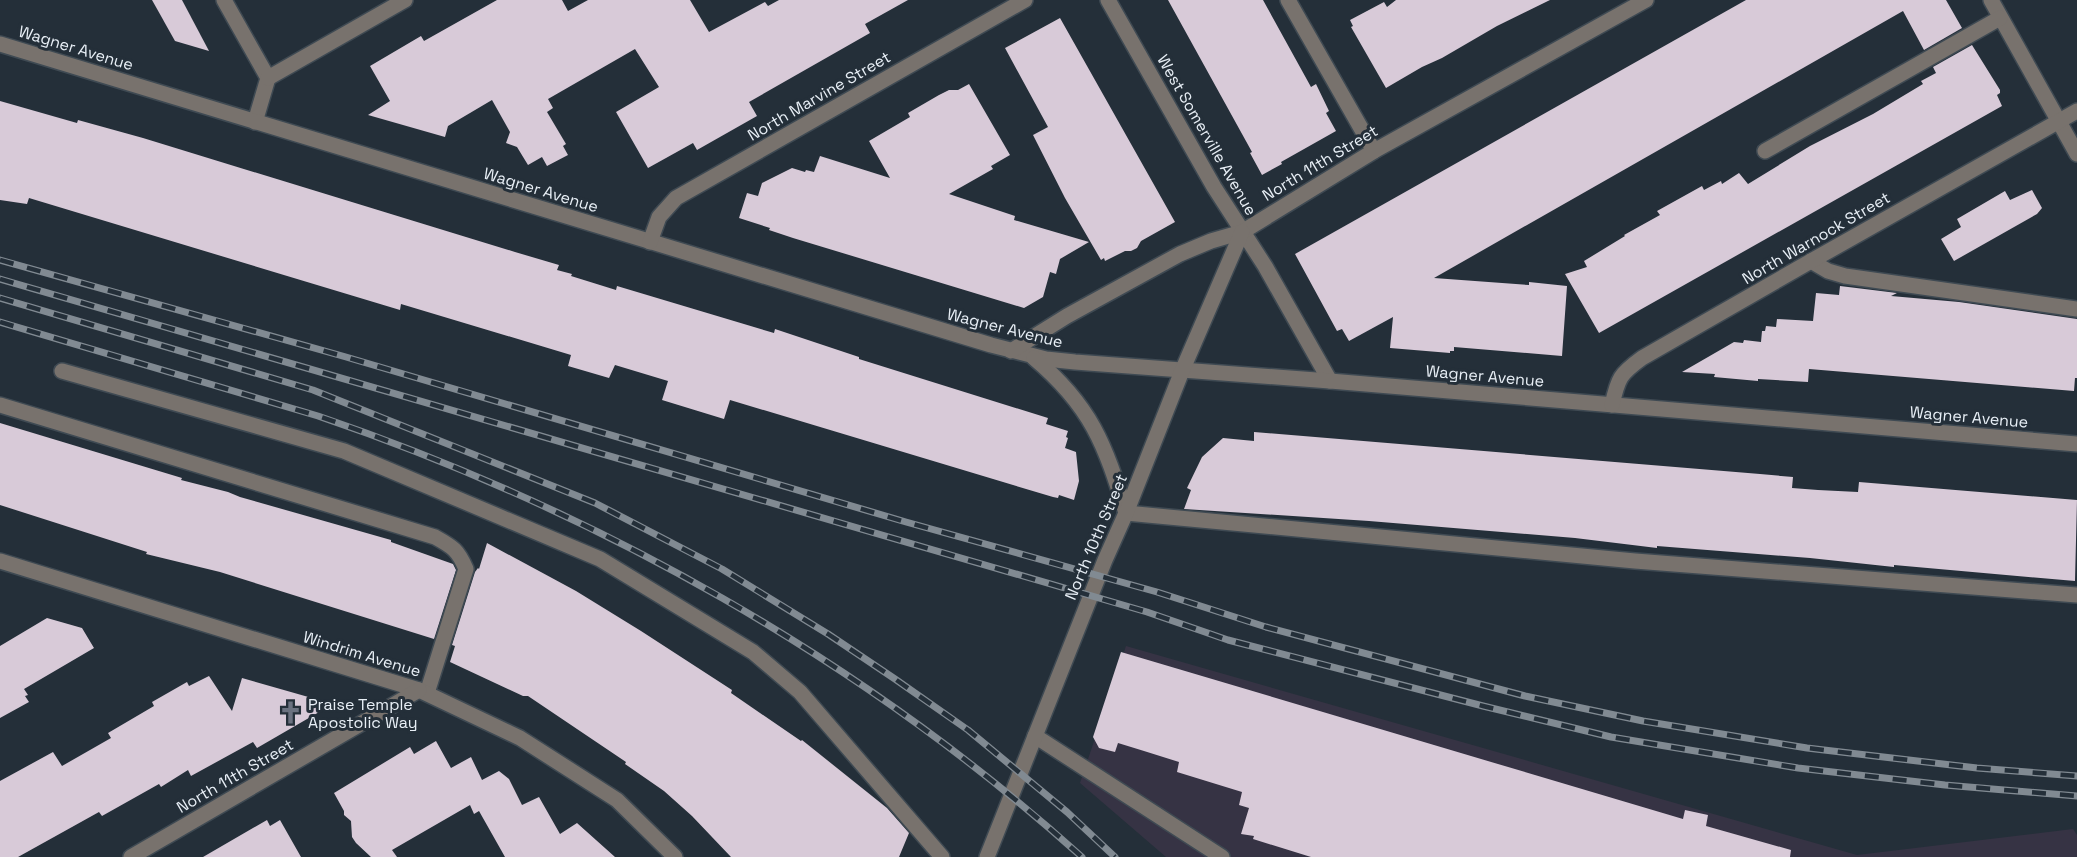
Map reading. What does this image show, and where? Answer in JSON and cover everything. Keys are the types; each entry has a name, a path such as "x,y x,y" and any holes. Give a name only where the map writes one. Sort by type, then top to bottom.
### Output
{"street":[{"path":"224,0 268,78"},
{"path":"255,122 268,78 405,0"},
{"name":"North Marvine Street","path":"650,242 659,217 676,198 1025,0"},
{"name":"West Somerville Avenue","path":"1108,0 1214,187 1285,299 1330,381"},
{"path":"1288,0 1374,151"},
{"name":"North 11th Street","path":"1011,351 1066,316 1180,254 1210,241 1242,232 1374,151 1646,0"},
{"path":"1990,0 2077,154"},
{"path":"1765,151 2000,18"},
{"name":"Wagner Avenue","path":"0,44 1011,351 1046,359 2077,444"},
{"name":"North Warnock Street","path":"1612,405 1617,383 1625,371 1642,358 2077,111"},
{"name":"North 10th Street","path":"987,857 1182,371 1242,232"},
{"path":"1811,261 1828,271 1845,276 2077,309"},
{"path":"1032,356 1066,388 1093,423 1106,452 1126,513 1647,562 2077,595"},
{"path":"62,371 344,451 600,559 753,652 800,692 942,857"},
{"path":"0,405 423,534 454,547 466,569 423,691"},
{"name":"Windrim Avenue","path":"0,561 423,691 520,738 617,800 675,857"},
{"path":"0,577 17,567"},
{"name":"North 11th Street","path":"131,857 423,691"},
{"path":"1035,736 1222,857"}],"shaded area":[{"path":"1126,646 1857,855 2073,829 2077,835 2077,857 1166,857 1080,783"}],"building":[{"path":"152,0 182,0 209,51 175,41"},
{"path":"497,0 562,0 568,11 588,0 690,0 709,32 765,2 768,6 779,0 908,0 865,24 870,33 749,102 757,116 697,150 693,143 648,168 616,112 659,87 635,49 548,99 553,108 547,112 566,144 563,146 568,155 547,166 542,157 528,165 517,147 506,143 510,132 492,100 448,126 445,137 368,115 390,101 370,66 421,36 424,41"},
{"path":"1168,0 1263,0 1311,87 1316,84 1329,111 1326,113 1336,131 1262,175 1250,153 1252,152"},
{"path":"1396,0 1550,0 1497,26 1386,88 1351,27 1353,26 1350,20 1384,2 1387,7"},
{"path":"1746,0 1946,0 1962,28 1924,50 1903,11 1434,278 1567,286 1562,356 1454,347 1454,351 1450,353 1390,348 1393,317 1349,341 1342,329 1337,331 1295,254"},
{"path":"1060,18 1175,222 1141,241 1137,248 1105,261 1104,258 1101,260 1065,198 1033,135 1048,127 1005,48"},
{"path":"1972,45 2000,90 1997,95 2002,106 1599,333 1565,274 1587,267 1584,261 1660,215 1657,211 1702,186 1704,190 1721,181 1722,184 1739,173 1748,184 1810,146 1873,114 1923,84 1921,81 1936,73 1933,67"},
{"path":"969,84 1010,155 991,166 993,169 949,194 1015,216 1014,220 1089,242 1060,259 1056,274 1050,272 1043,297 1024,308 793,238 739,218 747,193 758,196 762,183 792,168 814,172 820,156 890,178 869,141 910,117 908,113 939,95 949,90 958,90"},
{"path":"0,101 77,123 78,120 143,138 559,265 557,270 616,290 617,286 774,333 775,329 859,357 859,359 1048,418 1046,424 1068,431 1065,448 1076,452 1079,481 1074,500 1059,495 1058,498 1053,497 730,400 724,419 662,400 668,381 615,365 609,378 568,366 571,355 401,304 400,310 29,198 27,204 0,200"},
{"path":"2032,190 2042,208 2037,214 1954,261 1941,239 1961,227 1957,219 2005,191 2010,200"},
{"path":"1840,286 1897,293 1891,296 1959,302 2077,319 2077,378 2075,378 2074,391 1809,369 1808,382 1758,379 1758,381 1714,377 1715,374 1682,372 1734,342 1743,343 1744,340 1761,342 1762,331 1765,331 1766,326 1776,327 1777,319 1813,321 1816,293 1839,295"},
{"path":"0,423 182,478 181,480 391,540 391,542 453,564 456,570 434,639 220,572 146,554 147,552 0,505"},
{"path":"1254,432 1793,477 1792,488 1858,492 1859,482 2077,500 2075,581 1810,558 1657,546 1657,548 1575,538 1369,521 1184,509 1191,490 1187,488 1202,457 1223,438 1254,441"},
{"path":"487,543 576,591 641,631 732,690 731,693 802,740 887,808 909,833 899,857 731,857 692,816 664,791 625,764 626,762 528,696 523,696 450,662 455,646 452,645 475,572 479,569"},
{"path":"47,618 82,628 94,648 24,689 29,702 0,718 0,646"},
{"path":"1121,652 1683,819 1685,810 1708,815 1706,826 1791,850 1790,857 1311,857 1253,839 1254,836 1241,834 1249,808 1239,805 1242,792 1177,772 1179,762 1118,743 1115,752 1099,748 1093,737"},
{"path":"209,676 232,711 242,678 333,704 257,748 253,742 191,776 188,770 161,787 159,784 102,816 99,812 18,857 0,857 0,781 53,752 62,766 111,738 108,733 154,706 152,702 187,682 189,686"},
{"path":"436,741 451,768 471,757 482,780 499,771 509,779 522,805 539,797 560,834 577,823 615,857 505,857 479,811 474,814 470,805 392,850 397,857 371,857 352,837 351,821 344,815 334,793 410,747 414,754"},
{"path":"267,820 270,826 280,820 301,857 203,857"}],"railway":[{"path":"0,260 346,357 906,522 1157,592 1266,627 1525,696 1643,721 1807,748 1977,768 2077,776"},
{"path":"0,279 1147,612 1228,640 1483,706 1611,737 1798,768 1945,785 2077,796"},
{"path":"0,298 313,390 595,503 722,569 828,634 895,679 968,730 1067,812 1115,857"},
{"path":"0,322 318,416 422,454 524,497 625,545 722,598 818,656 909,718 998,785 1082,857"}],"place":[{"name":"Praise Temple Apostolic Way","path":"290,713"}]}
